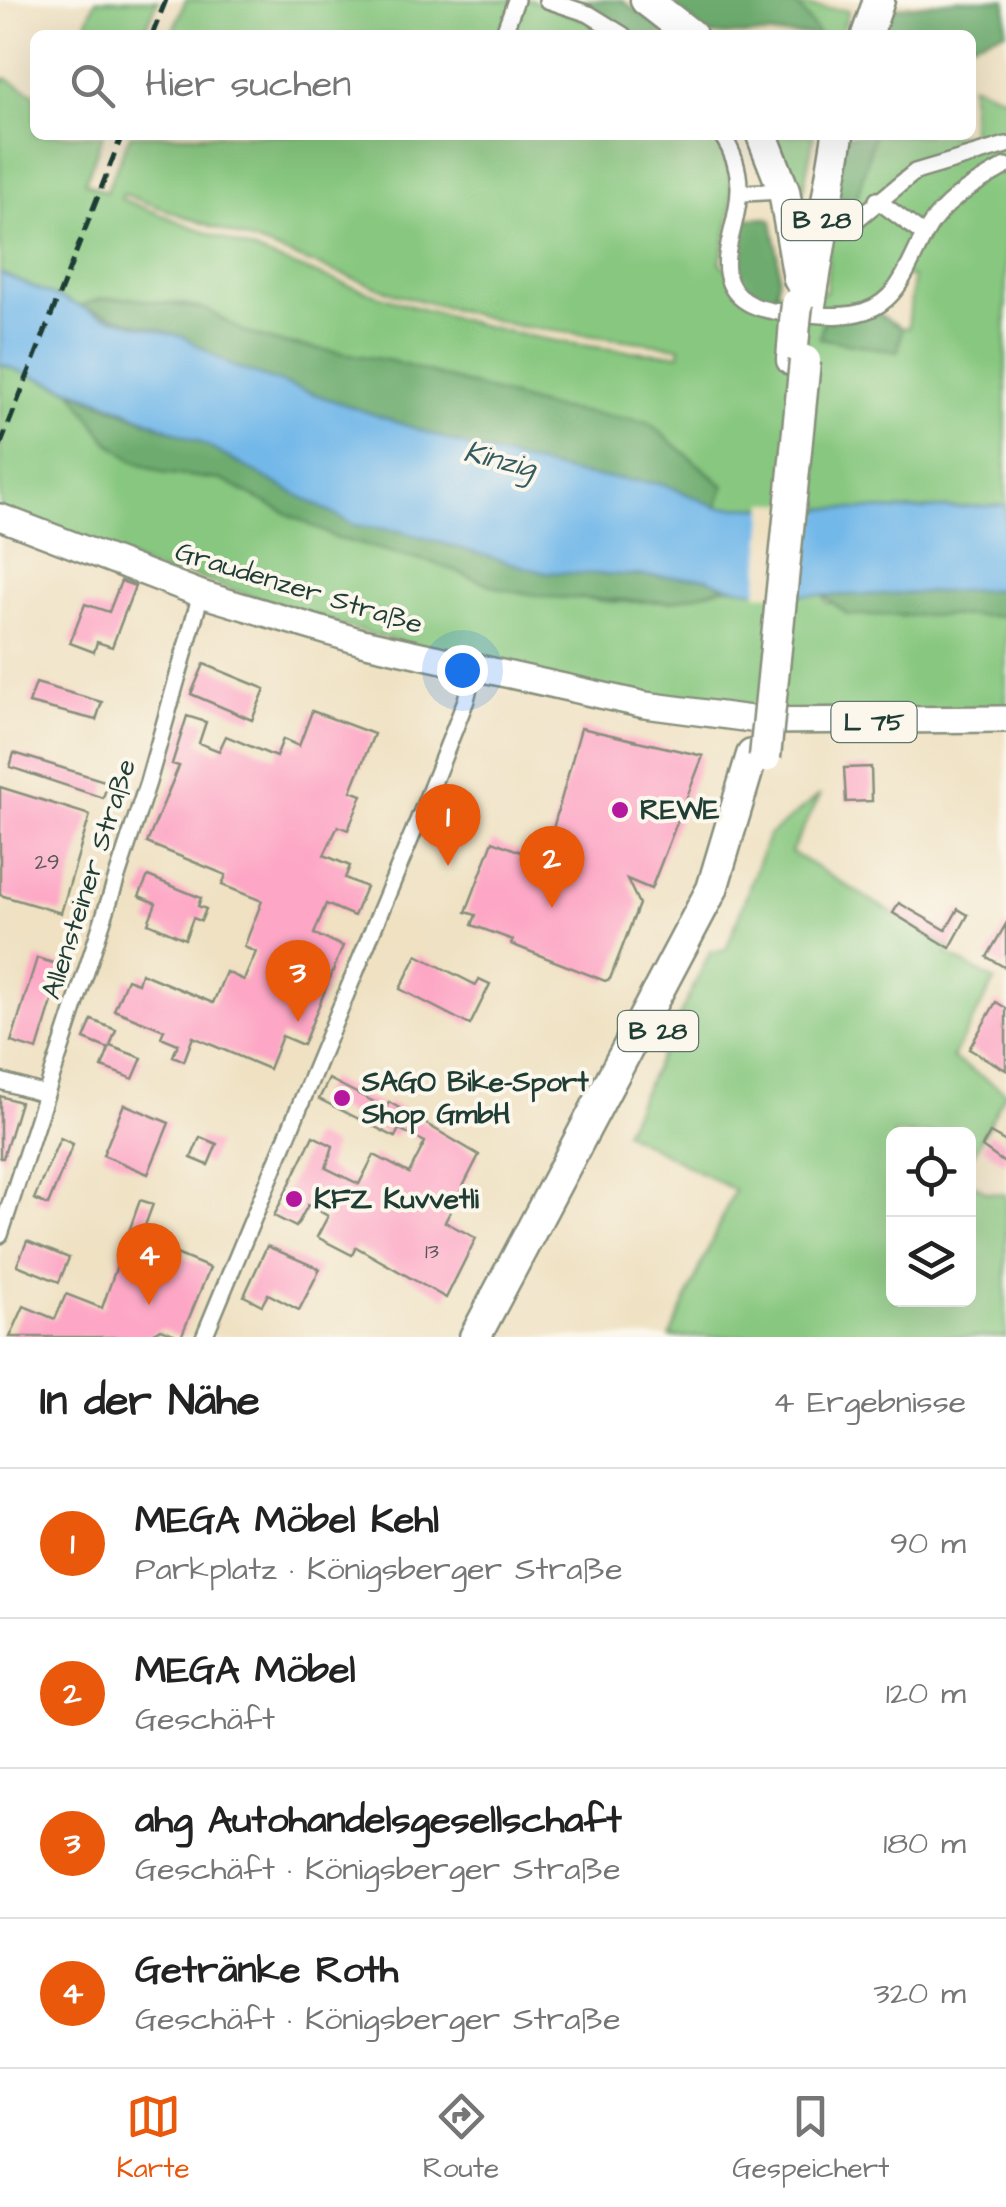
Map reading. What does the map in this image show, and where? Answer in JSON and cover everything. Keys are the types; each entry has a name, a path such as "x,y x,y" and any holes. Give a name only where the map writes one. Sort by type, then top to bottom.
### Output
{"highway":[{"path":"646,0 685,30"},
{"path":"851,30 861,0"},
{"path":"868,30 879,0"},
{"path":"764,140 784,191 802,307"},
{"name":"B 28","path":"498,1337 723,905 749,835 820,140"},
{"name":"B 28","path":"802,307 837,140"},
{"name":"B 28","path":"475,1337 712,888 759,756"}],"main road":[{"name":"Graudenzer Straße","path":"0,517 200,594 362,642 646,705 766,722 1006,719"}],"street":[{"path":"505,30 516,0"},
{"path":"547,0 590,14 615,30"},
{"path":"724,140 742,194 727,273 738,294 762,310 836,315 870,310 895,290 924,236 948,203 1006,166"},
{"path":"844,230 916,172 958,156 1006,145"},
{"path":"742,194 784,191"},
{"path":"877,200 924,236"},
{"name":"Allensteiner Straße","path":"0,1236 148,782 200,594"},
{"path":"204,1337 432,784 474,668"},
{"path":"0,1081 45,1094"}],"green space":[{"path":"96,0 158,0 145,30 83,30"},
{"path":"186,0 531,0 604,30 173,30"},
{"path":"582,0 621,0 664,30 628,30"},
{"path":"670,0 768,0 798,6 815,30 700,30"},
{"path":"955,0 1006,0 1006,31 976,41 976,30 877,30 884,9"},
{"path":"798,6 849,10 843,30 815,30"},
{"path":"6,78 30,91 30,140 101,140 85,182 106,192 128,140 717,140 728,168 732,198 720,263 770,305 778,291 826,292 832,210 852,215 873,140 976,140 976,86 1006,98 1006,505 904,510 717,507 724,486 648,422 542,406 391,361 277,342 244,332 208,310 179,303 101,299 79,306 0,273 0,84","holes":["123,194 399,295 517,326 680,347 680,354 607,349 465,321 325,277 121,199","895,275 913,277 908,328 902,328 898,351 820,338 873,300"]},
{"path":"774,140 813,140 801,199 794,201"},
{"path":"845,140 873,140 852,215 832,210"},
{"path":"742,219 772,221 778,264 777,285 770,305 739,287 733,266"},
{"path":"130,298 208,310 244,332 277,342 391,361 542,406 648,422 724,486 717,507 663,484 581,475 481,451 232,366 184,337 79,306 101,299"},
{"path":"875,312 902,328 898,352 820,338 823,322"},
{"path":"0,364 72,391 107,441 132,460 164,473 221,480 336,538 434,563 502,589 613,602 670,602 725,587 823,595 827,603 1006,615 1006,710 827,717 642,697 406,644 176,570 173,577 0,509"},
{"path":"72,391 199,442 354,525 399,531 542,572 707,578 725,587 670,602 547,597 502,589 434,563 336,538 221,480 164,473 132,460 107,441"},
{"path":"1006,589 1006,615 996,616 848,615 823,595"},
{"path":"821,794 791,852 950,948 947,954 995,981 952,1058 1006,1092 976,1149 976,1127 886,1127 886,1307 976,1307 976,1186 986,1192 1006,1195 1006,1337 670,1337 734,1190 624,1132 710,952 726,950 768,836"}],"water":[{"name":"Kinzig","path":"0,273 100,315 184,337 232,366 481,451 581,475 663,484 717,507 904,510 1006,505 1006,589 808,595 733,587 707,578 542,572 400,531 354,525 199,442 104,401 0,364"}],"pier":[{"path":"765,503 806,504 797,596 757,594"}],"building":[{"path":"121,581 135,586 112,647 97,642 94,652 70,643 85,604 109,612"},
{"path":"204,664 265,689 252,720 191,694"},
{"path":"36,683 102,702 96,720 29,703"},
{"path":"312,711 374,734 351,791 362,795 348,830 338,826 324,855 350,866 345,878 366,887 354,916 326,904 314,934 343,946 303,1045 282,1036 269,1069 193,1037 184,1061 173,1056 178,1044 161,1037 164,1030 114,1010 127,979 138,983 141,973 213,1003 226,972 244,980 256,952 244,947 262,901 222,885 226,875 147,843 179,766 172,764 187,716 206,722 199,743 219,751 226,736 276,757 283,739 299,746"},
{"path":"581,728 703,756 651,889 627,879 639,904 610,979 605,981 472,925 476,915 466,912 493,841 544,861"},
{"path":"14,753 108,782 103,798 10,767"},
{"path":"871,767 872,801 846,802 844,768"},
{"path":"0,787 90,815 61,913 0,895"},
{"path":"148,876 201,898 198,906 206,909 201,921 193,918 185,939 148,923 156,903 139,896"},
{"path":"899,903 946,930 958,909 968,915 950,948 893,913"},
{"path":"1006,924 1006,968 987,957"},
{"path":"417,955 476,985 479,979 490,984 470,1025 400,989"},
{"path":"37,958 63,966 37,1050 11,1042"},
{"path":"996,1002 1006,1008 1006,1070 969,1049"},
{"path":"92,1020 116,1030 110,1046 142,1058 133,1079 102,1067 109,1049 84,1039"},
{"path":"329,1079 386,1108 389,1102 479,1155 445,1222 476,1238 446,1298 356,1247 352,1255 317,1237 328,1216 308,1205 296,1227 274,1216 313,1136 333,1146 326,1168 359,1184 374,1155 409,1173 425,1142 399,1129 395,1137 319,1099"},
{"path":"0,1096 20,1102 3,1158 0,1158"},
{"path":"124,1104 169,1123 148,1174 103,1155"},
{"path":"990,1133 1006,1142 1006,1164 982,1147"},
{"path":"200,1137 217,1144 208,1165 191,1158"},
{"path":"60,1138 73,1144 48,1205 34,1199"},
{"path":"140,1200 153,1204 140,1239 210,1268 181,1337 161,1329 147,1337 10,1337 24,1306 55,1319 66,1294 102,1308"},
{"path":"27,1241 69,1258 59,1282 17,1265"},
{"path":"267,1246 320,1269 299,1310 268,1294 262,1305 244,1296"}],"railway":[{"path":"154,30 166,0"},
{"path":"0,446 120,140"}],"place":[{"name":"REWE","path":"620,810"},
{"name":"MEGA Möbel Kehl","path":"448,866"},
{"name":"MEGA Möbel","path":"552,908"},
{"name":"ahg Autohandelsgesellschaft","path":"298,1022"},
{"name":"SAGO Bike-Sport Shop GmbH","path":"342,1098"},
{"name":"KFZ Kuvvetli","path":"294,1199"},
{"name":"Getränke Roth","path":"149,1305"}]}
